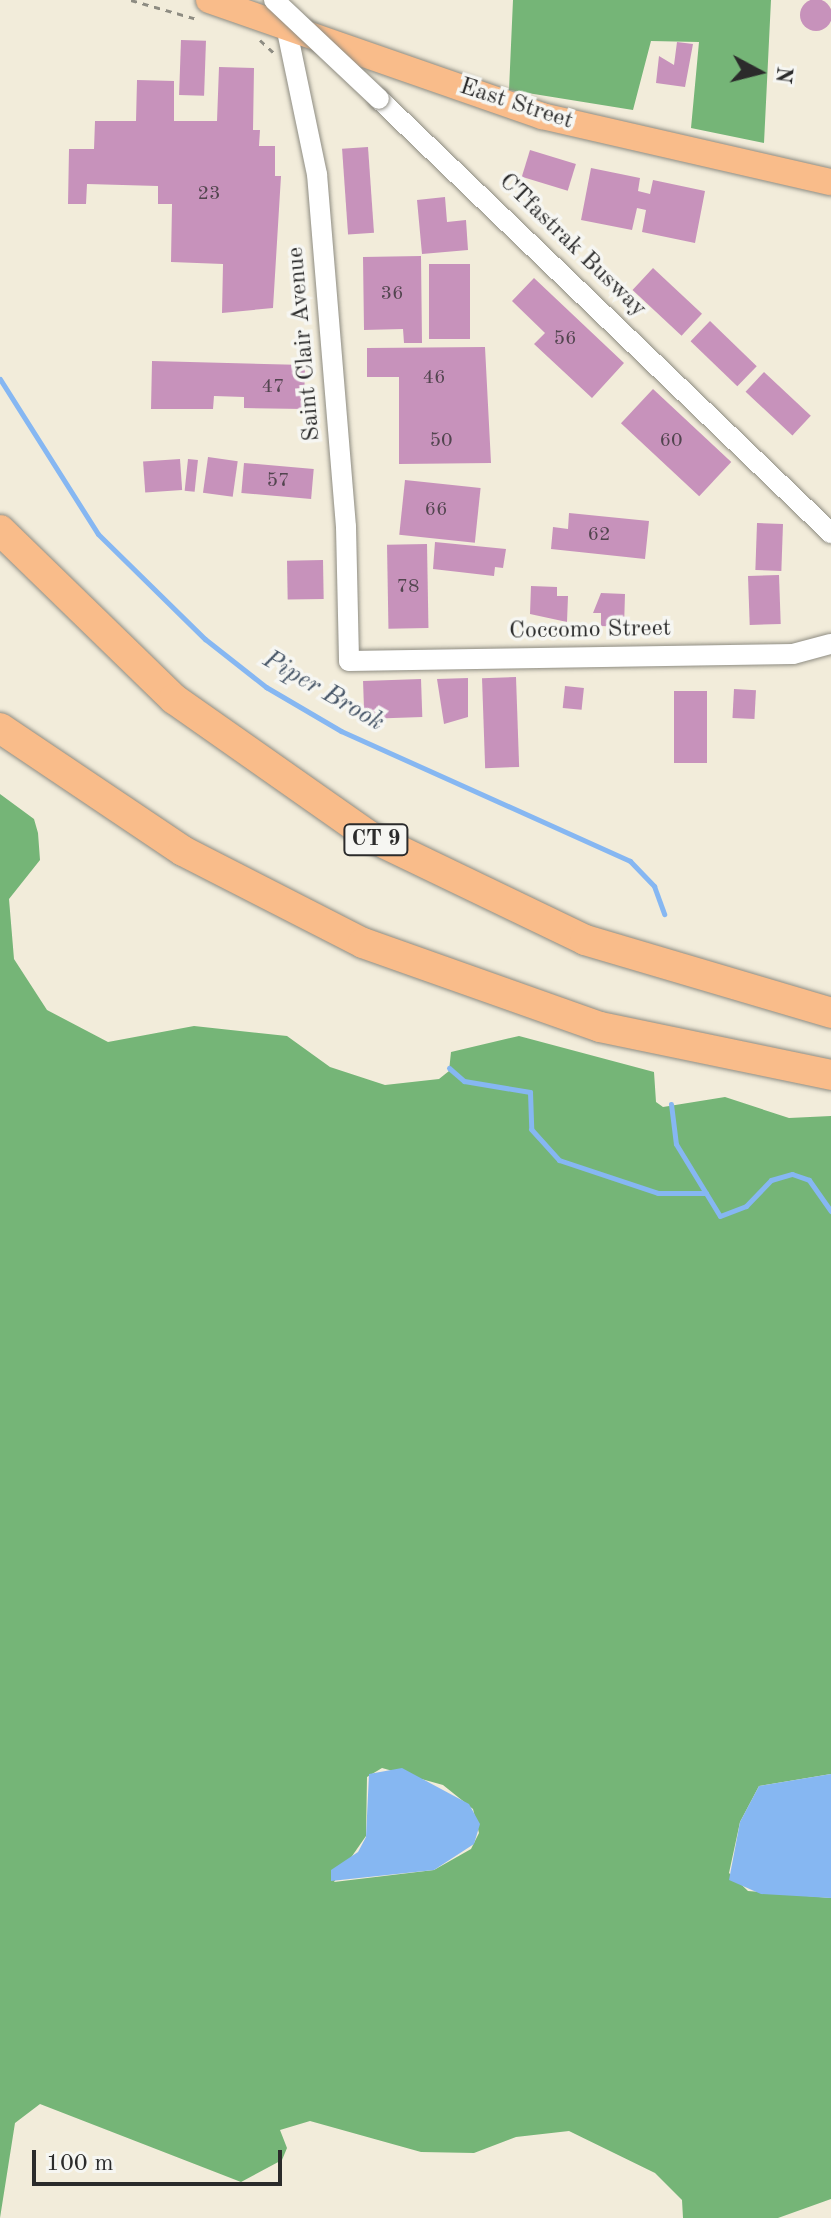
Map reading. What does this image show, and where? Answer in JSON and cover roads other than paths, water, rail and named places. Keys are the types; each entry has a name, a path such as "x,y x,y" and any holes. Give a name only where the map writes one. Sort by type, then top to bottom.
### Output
{"highway":[{"name":"CT 9","path":"0,530 174,699 369,836 585,940 831,1013"},
{"path":"0,728 183,851 363,943 600,1027 831,1075"}],"main road":[{"name":"East Street","path":"209,0 542,116 831,182"}],"street":[{"name":"CTfastrak Busway","path":"274,0 831,533"},
{"name":"Saint Clair Avenue","path":"286,26 317,174 346,527 349,661"},
{"name":"Coccomo Street","path":"349,661 793,654 831,644"}],"water":[{"path":"402,1768 469,1804 480,1824 474,1844 434,1870 331,1881 331,1870 358,1852 366,1837 369,1774"},
{"path":"831,1774 831,1898 761,1894 729,1880 740,1822 759,1786"}],"waterway":[{"name":"Piper Brook","path":"0,379 98,534 205,639 266,687 341,731 630,861 654,886 664,914"},
{"path":"449,1068 464,1081 530,1092 531,1129 559,1160 658,1193 706,1193"},
{"name":"Piper Brook","path":"671,1104 676,1144 720,1216 746,1206 771,1180 792,1174 809,1180 831,1211"}]}
